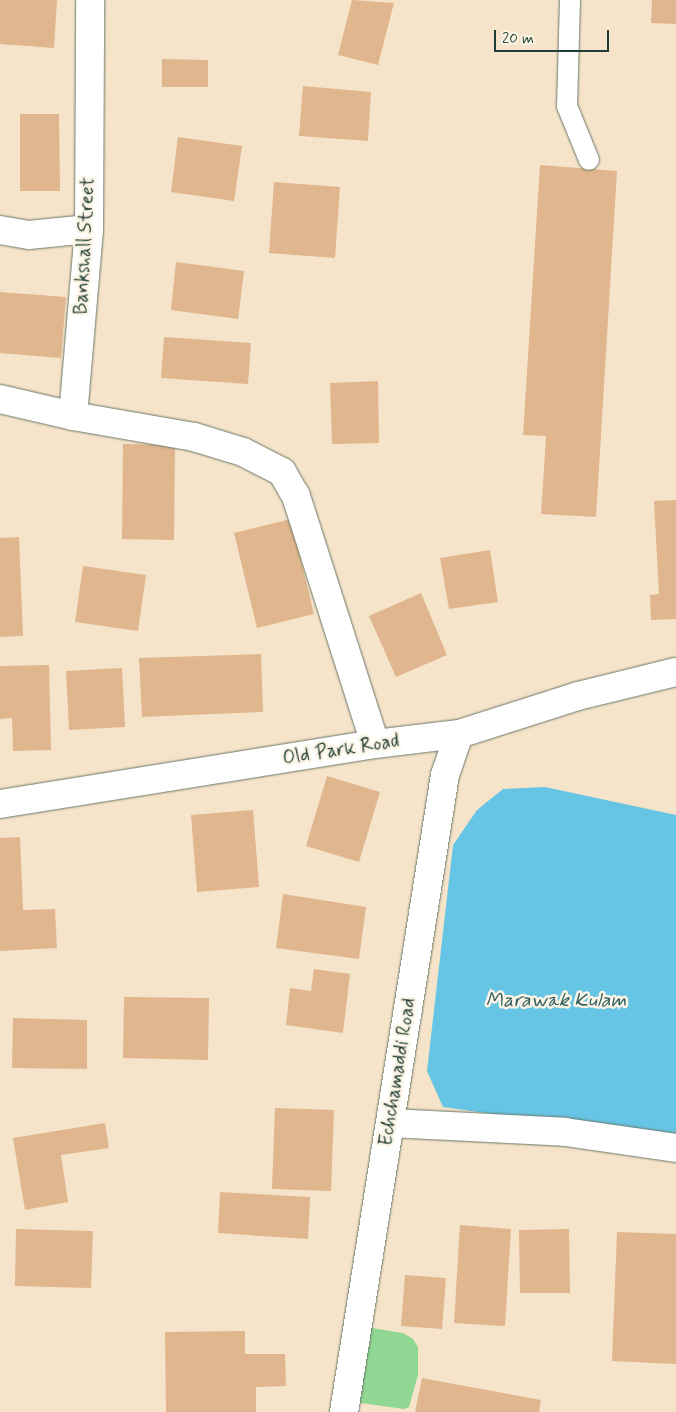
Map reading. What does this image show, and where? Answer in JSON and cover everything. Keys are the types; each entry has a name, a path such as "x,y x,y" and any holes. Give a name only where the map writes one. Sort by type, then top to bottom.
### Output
{"street":[{"name":"Bankshall Street","path":"73,416 89,229 90,0"},
{"path":"0,230 29,235 89,229"},
{"path":"0,399 73,416 194,437 243,452 282,472 296,496 375,744"},
{"name":"Old Park Road","path":"0,804 375,744 459,734 578,696 676,672"},
{"name":"Echchamaddi Road","path":"344,1412 445,775 459,734"},
{"path":"390,1123 565,1132 676,1148"}],"lane":[{"path":"570,0 567,106 588,160"}],"green space":[{"path":"358,1326 403,1333 413,1339 418,1347 418,1375 409,1407 404,1409 346,1401"}],"water":[{"name":"Marawak Kulam","path":"545,787 676,815 676,1140 443,1107 427,1071 453,845 477,810 503,789"}],"building":[{"path":"0,0 57,0 54,48 0,44"},
{"path":"352,0 394,3 378,65 338,55"},
{"path":"652,0 676,0 676,24 651,23"},
{"path":"162,59 208,60 208,87 162,87"},
{"path":"303,86 371,92 368,141 299,136"},
{"path":"20,114 59,114 60,191 20,191"},
{"path":"178,137 242,146 234,201 171,192"},
{"path":"540,165 617,171 596,517 541,514 546,436 523,435"},
{"path":"274,182 340,187 335,258 269,253"},
{"path":"176,262 244,271 238,319 171,310"},
{"path":"0,292 66,297 61,358 0,353"},
{"path":"164,337 251,343 248,384 161,378"},
{"path":"378,381 379,443 332,444 330,383"},
{"path":"123,444 175,445 174,540 122,539"},
{"path":"676,500 676,619 651,620 650,595 659,594 654,501"},
{"path":"291,519 314,614 257,628 234,533"},
{"path":"19,537 23,636 0,637 0,538"},
{"path":"490,550 498,602 449,609 440,558"},
{"path":"83,566 146,575 138,631 75,622"},
{"path":"421,593 447,655 396,677 369,616"},
{"path":"261,654 263,712 142,717 139,658"},
{"path":"49,665 51,750 13,751 12,718 0,719 0,666"},
{"path":"122,668 125,727 69,730 66,671"},
{"path":"327,776 380,792 359,862 306,846"},
{"path":"253,810 259,887 197,892 191,815"},
{"path":"20,837 23,910 55,909 57,948 0,951 0,838"},
{"path":"283,894 366,907 359,959 276,948"},
{"path":"314,969 350,974 343,1033 286,1025 290,988 311,991"},
{"path":"124,997 209,998 208,1060 123,1058"},
{"path":"13,1018 87,1020 87,1069 12,1068"},
{"path":"275,1108 334,1110 331,1191 272,1189"},
{"path":"105,1123 109,1148 61,1155 68,1202 25,1210 13,1138"},
{"path":"220,1192 310,1197 308,1239 218,1233"},
{"path":"460,1225 511,1229 505,1326 454,1323"},
{"path":"16,1229 93,1231 91,1288 15,1286"},
{"path":"569,1229 570,1293 520,1293 519,1230"},
{"path":"617,1232 676,1234 676,1364 612,1361"},
{"path":"405,1275 446,1278 442,1329 401,1326"},
{"path":"245,1331 245,1354 285,1354 286,1386 256,1387 256,1412 166,1412 165,1332"},
{"path":"422,1378 541,1400 539,1412 415,1412"}]}
